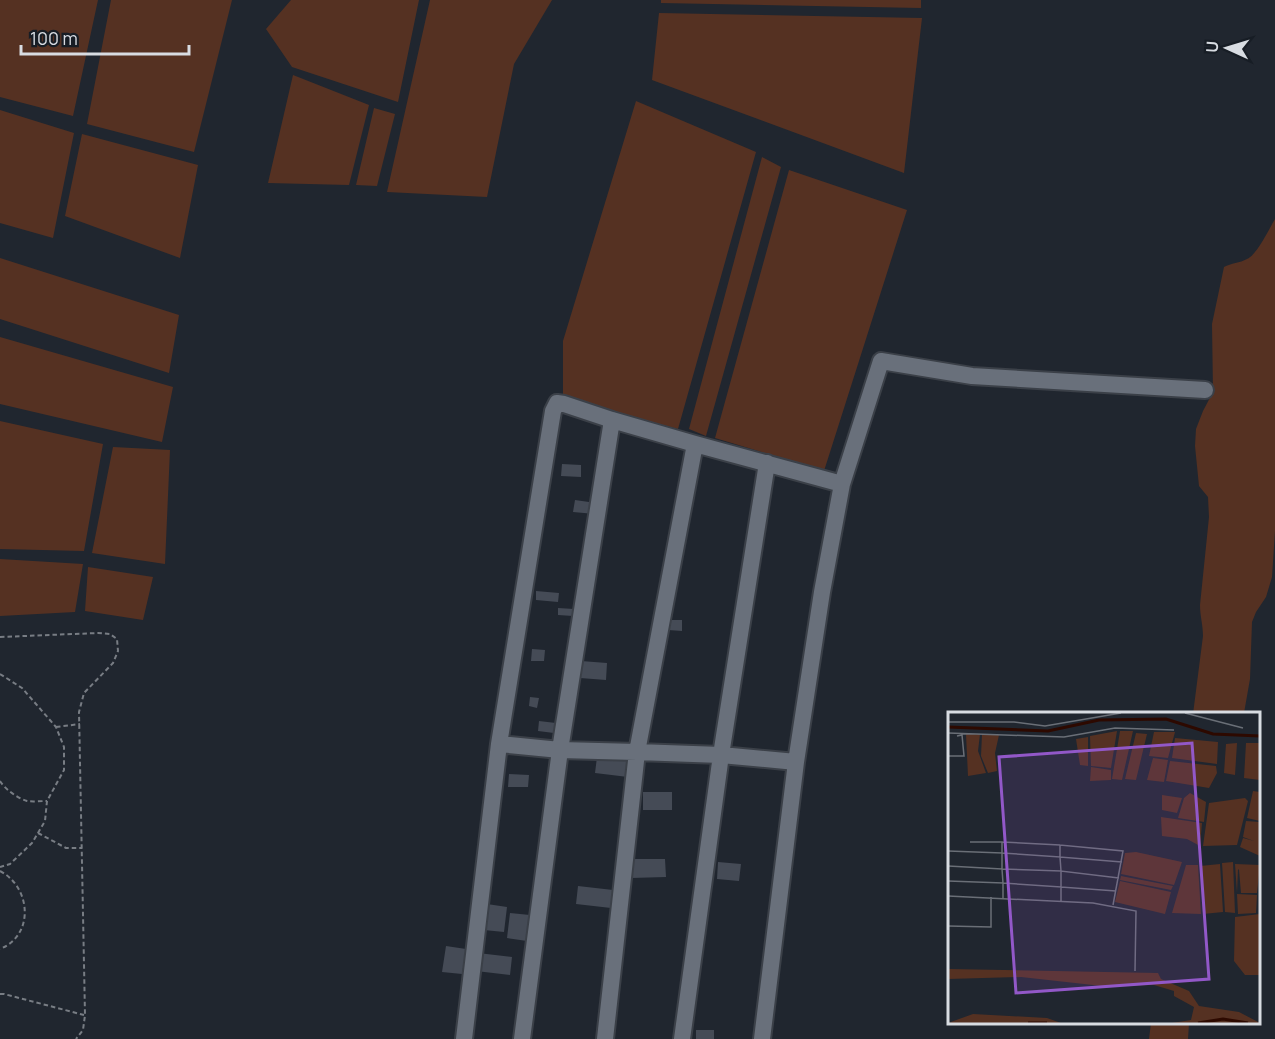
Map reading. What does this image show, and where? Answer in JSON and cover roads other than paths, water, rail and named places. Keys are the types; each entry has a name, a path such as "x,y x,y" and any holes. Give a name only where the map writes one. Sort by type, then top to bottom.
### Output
{"street":[{"path":"762,1039 796,762 822,591 842,484 881,361 972,376 1205,390"},
{"path":"464,1039 499,744 553,411 558,403 695,444 842,484"},
{"path":"522,1039 560,750 612,420"},
{"path":"605,1039 637,752 695,444"},
{"path":"682,1039 721,755 767,463"},
{"path":"499,744 560,750 721,755 796,762"}]}
